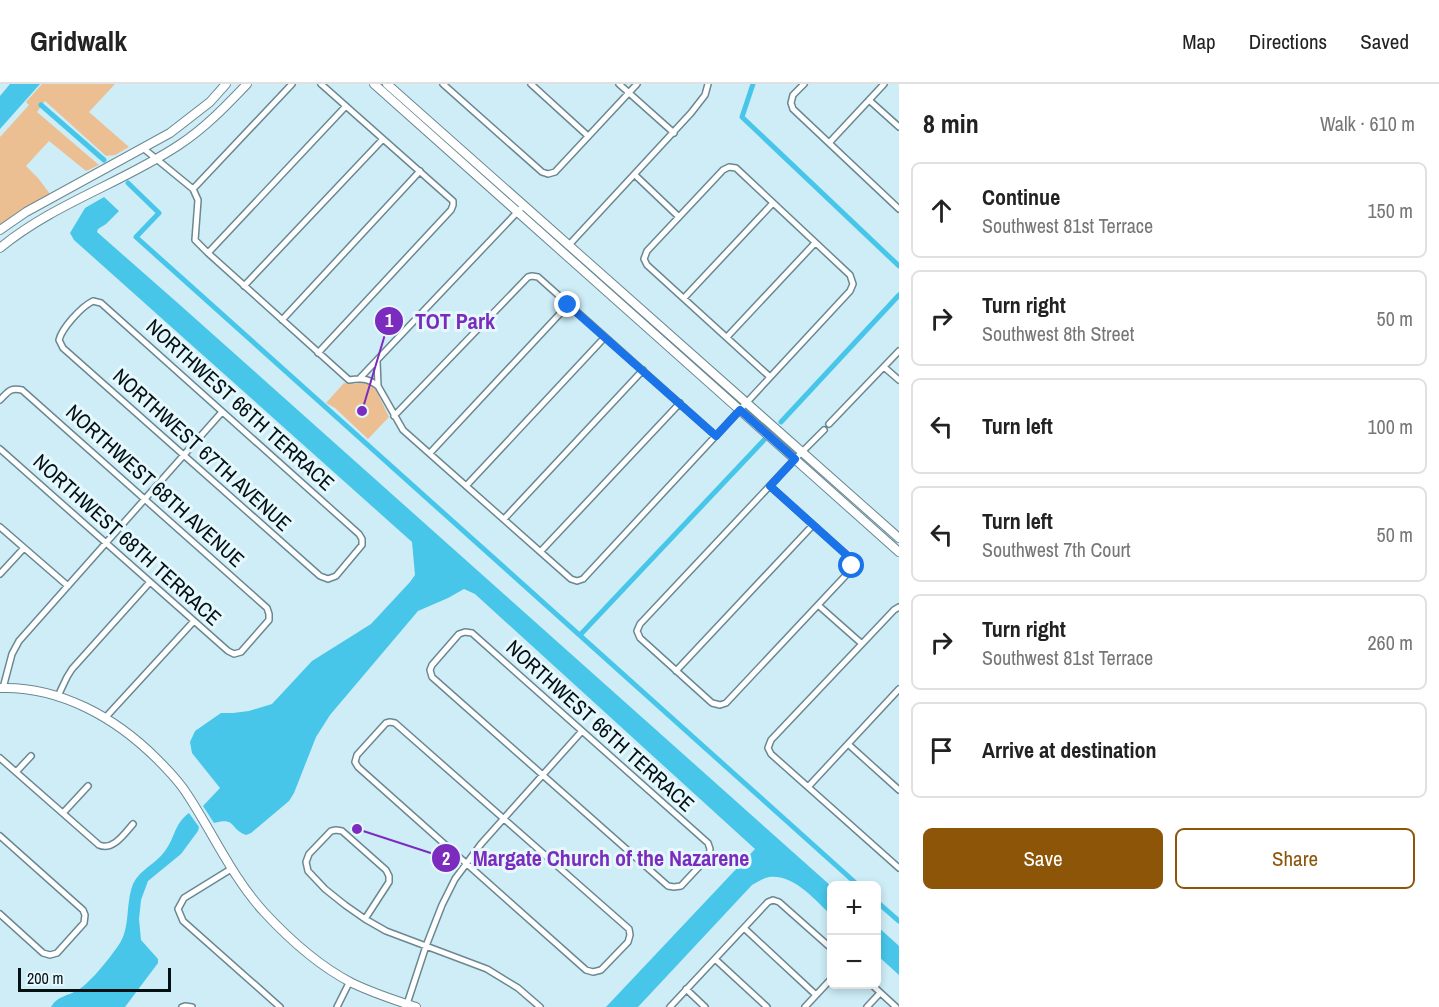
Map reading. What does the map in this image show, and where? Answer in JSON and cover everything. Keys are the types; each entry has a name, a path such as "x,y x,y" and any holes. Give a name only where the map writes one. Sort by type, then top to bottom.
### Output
{"street":[{"path":"0,230 26,212 170,133 210,102 226,84"},
{"path":"0,248 32,225 179,145 220,112 247,84"},
{"path":"193,189 292,84"},
{"path":"318,353 451,210 453,205 453,201 321,84"},
{"path":"374,84 899,552"},
{"path":"387,84 899,538"},
{"path":"443,84 542,172 548,174 555,172 637,84"},
{"path":"531,84 588,136"},
{"path":"619,84 674,133"},
{"path":"562,252 674,133 705,95 708,84"},
{"path":"804,84 793,96 791,103 793,110 899,209"},
{"path":"829,143 884,84"},
{"path":"869,100 899,127"},
{"path":"208,253 346,106"},
{"path":"244,286 383,139"},
{"path":"142,148 193,189 198,200 195,240 349,380 360,378 370,380 378,386 403,430 571,579 578,581 583,579 850,291 853,284 850,275 736,168 729,167 723,170 647,251 645,260 647,265 770,377"},
{"path":"282,320 420,171"},
{"path":"635,175 679,217"},
{"path":"684,298 773,203"},
{"path":"360,378 524,205"},
{"path":"727,337 815,243"},
{"path":"394,416 528,277 532,276 538,277 716,436"},
{"name":"NORTHWEST 66TH TERRACE","path":"59,340 61,333 86,305 93,302 101,303 359,534 362,545 336,576 328,579"},
{"path":"430,453 568,305"},
{"path":"466,486 605,338"},
{"name":"NORTHWEST 67TH AVENUE","path":"59,340 63,348 184,456 320,576 328,579"},
{"path":"829,424 899,351"},
{"path":"377,361 378,386"},
{"path":"884,367 899,380"},
{"path":"504,519 643,370"},
{"name":"NORTHWEST 68TH AVENUE","path":"0,400 8,391 15,388 22,390 267,608 269,620 241,652 234,654"},
{"path":"540,551 680,403"},
{"path":"222,412 19,641 12,654 2,688 23,689 58,696 85,707 125,730 171,773 187,793 231,869 250,896 295,943 350,981 376,994 416,1007"},
{"path":"770,486 850,558 852,566 726,703 720,705 712,703 640,639 637,631 640,624 795,459 824,430"},
{"name":"NORTHWEST 68TH TERRACE","path":"0,449 234,654"},
{"path":"676,671 813,525"},
{"path":"0,527 68,586"},
{"path":"0,574 24,548"},
{"path":"58,696 72,669 150,582"},
{"path":"818,605 861,643"},
{"path":"899,607 861,643 771,740 768,748 771,754 808,788 899,868"},
{"path":"105,718 194,621"},
{"name":"NORTHWEST 66TH TERRACE","path":"472,633 582,731 708,843 709,856 681,886 668,886 432,677 430,670 432,665 459,634 472,633"},
{"path":"808,788 899,689"},
{"path":"386,723 395,723 503,818 628,929 630,935 628,942 601,970 593,972 586,970 358,767 355,762 357,755 386,723"},
{"path":"407,1004 442,904 466,863 503,818 582,731"},
{"path":"848,744 899,790"},
{"path":"16,772 31,756"},
{"path":"0,758 99,846 111,847 133,825"},
{"path":"63,813 88,786"},
{"path":"365,919 389,882 389,876 386,870 342,831 331,831 309,854 306,862 308,871 325,889 365,919 386,931 487,969 518,988 540,1007"},
{"path":"0,836 83,910 85,915 84,923 57,954 50,955 43,953 0,914"},
{"path":"231,869 184,898 178,909 183,921 280,1007"},
{"path":"670,1007 768,902 773,900 779,902 827,945"},
{"path":"744,928 816,995"},
{"path":"715,959 767,1007"},
{"path":"337,1007 350,981"},
{"path":"805,1007 827,983"},
{"path":"686,989 705,1007"},
{"path":"876,989 896,1007"},
{"path":"867,1007 880,993"},
{"path":"183,1006 192,1007"}],"shaded area":[{"path":"42,84 115,84 89,112 129,147 115,155 106,156 45,101 37,112 99,165 86,171 49,141 26,166 50,194 0,225 0,137 29,105 26,102"},
{"path":"363,381 374,386 389,417 368,439 335,408 326,403 344,383 356,384"}],"water":[{"path":"10,84 40,84 0,129 0,96"},
{"path":"104,197 119,211 97,232 827,882 827,911 795,884 778,877 765,878 752,885 638,1007 606,1007 755,849 475,594 464,589 418,611 330,715 316,737 289,801 246,835 230,823 214,823 203,806 220,788 192,753 190,742 195,731 221,713 249,711 272,704 312,661 371,624 415,575 412,542 74,240 70,233 85,208"},
{"path":"189,813 199,827 198,831 181,854 148,881 141,900 139,919 141,940 158,959 158,963 125,1007 51,1007 60,998 78,990 88,982 118,946 125,932 133,884 140,874 165,851 177,826"},
{"path":"881,930 899,946 899,975 881,959"}],"waterway":[{"path":"753,84 742,117 899,266"},
{"path":"41,105 104,160"},
{"path":"128,183 159,213 136,237 853,881"},
{"path":"781,422 899,295"},
{"path":"581,634 764,440"},
{"path":"881,905 899,921"}],"place":[{"name":"TOT Park","path":"362,411"},
{"name":"Margate Church of the Nazarene","path":"357,829"}],"route":[{"path":"568,305 716,436 740,410 795,459 770,486 850,558 852,566"}]}
